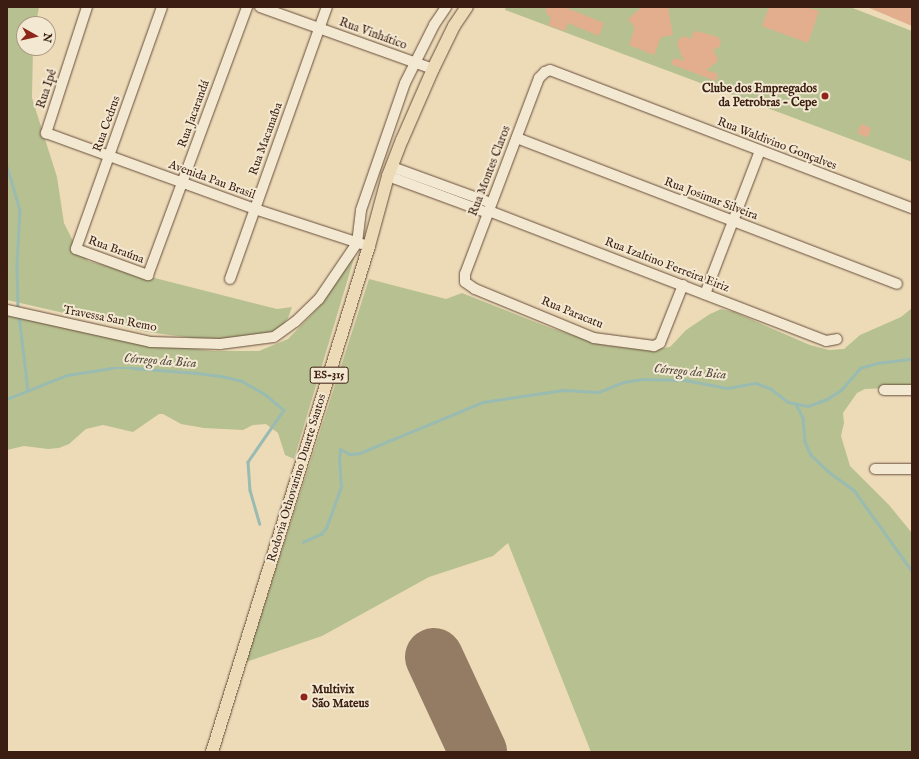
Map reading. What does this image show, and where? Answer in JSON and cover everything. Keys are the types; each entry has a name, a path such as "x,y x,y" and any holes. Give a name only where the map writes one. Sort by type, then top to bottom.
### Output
{"main road":[{"name":"Rodovia Othovarino Duarte Santos","path":"212,752 370,246 390,172 433,69 454,26 467,7"}],"street":[{"name":"Rua Ipê","path":"46,133 88,7"},
{"name":"Rua Cedrus","path":"76,249 162,7"},
{"name":"Rua Jacarandá","path":"148,275 247,7"},
{"name":"Rua Vinhático","path":"260,7 433,69"},
{"name":"Rua Macanaíba","path":"230,279 327,7"},
{"path":"357,243 361,210 405,83 434,25 446,7"},
{"name":"Rua Waldivino Gonçalves","path":"545,72 550,70 912,208"},
{"name":"Rua Montes Claros","path":"465,282 465,274 516,138 539,78 545,72"},
{"name":"Avenida Pau Brasil","path":"46,133 255,209 370,246"},
{"name":"Rua Josimar Silveira","path":"516,138 897,284"},
{"path":"705,294 760,151"},
{"name":"Rua Izaltino Ferreira Eiriz","path":"390,172 489,209 826,341 837,339"},
{"name":"Travessa San Remo","path":"8,310 151,342 220,344 274,337 295,322 319,299 357,243"},
{"name":"Rua Braúna","path":"76,249 148,275"},
{"name":"Rua Paracatu","path":"465,282 475,289 594,338 654,346 660,343 683,285"},
{"path":"884,390 912,390"},
{"path":"875,468 912,468"}],"green space":[{"path":"7,7 39,7 37,16 16,16 16,56 33,56 32,98 57,177 64,223 73,241 88,261 277,309 292,307 288,318 279,330 255,339 217,341 147,332 7,300"},
{"name":"Clube dos Empregados da Petrobras - Cepe","path":"506,7 850,7 912,31 912,162 505,10"},
{"path":"355,255 294,459 285,455 278,433 266,424 253,425 243,430 204,428 181,424 163,414 159,414 133,432 103,425 86,429 69,444 59,448 48,449 24,446 7,450 7,310 179,347 212,351 259,351 288,339 318,308"},
{"path":"369,279 446,299 462,293 548,327 603,345 649,350 670,347 686,330 710,314 721,309 734,312 810,345 829,350 844,349 860,335 901,317 912,308 912,387 865,389 857,393 843,413 844,423 841,436 850,466 889,505 912,533 912,752 591,752 508,543 493,556 429,577 322,636 246,662"}],"building":[{"path":"546,7 564,7 604,23 599,36 568,23 565,31 548,25 551,18 546,12"},
{"path":"642,7 668,7 673,35 661,37 654,55 629,45 635,28 628,19"},
{"path":"769,7 807,7 819,11 808,43 762,26"},
{"path":"867,7 912,7 912,26"},
{"path":"697,31 718,37 721,42 719,47 713,50 718,58 717,62 706,70 718,74 716,81 671,64 674,58 684,61 677,44 679,39 684,36 691,39 693,33"},
{"path":"861,124 871,128 867,137 857,133"}],"waterway":[{"path":"7,166 20,210 17,265 18,310"},
{"path":"19,315 28,390"},
{"name":"Córrego da Bica","path":"303,542 321,534 326,528 341,487 339,461 340,449 350,454 360,453 483,402 563,390 599,392 624,382 642,379 685,380 727,388 756,383 770,388 788,402 808,406 827,399 841,390 860,368 877,363 912,359"},
{"name":"Córrego da Bica","path":"7,399 67,375 112,368 197,373 221,376 242,381 266,395 284,410 248,462 250,490 260,524"},
{"path":"796,404 803,418 805,442 811,455 829,472 854,490 912,571"}],"runway":[{"path":"434,657 478,752"}],"place":[{"name":"Clube dos Empregados da Petrobras - Cepe","path":"825,96"},
{"name":"Multivix São Mateus","path":"304,697"}]}
